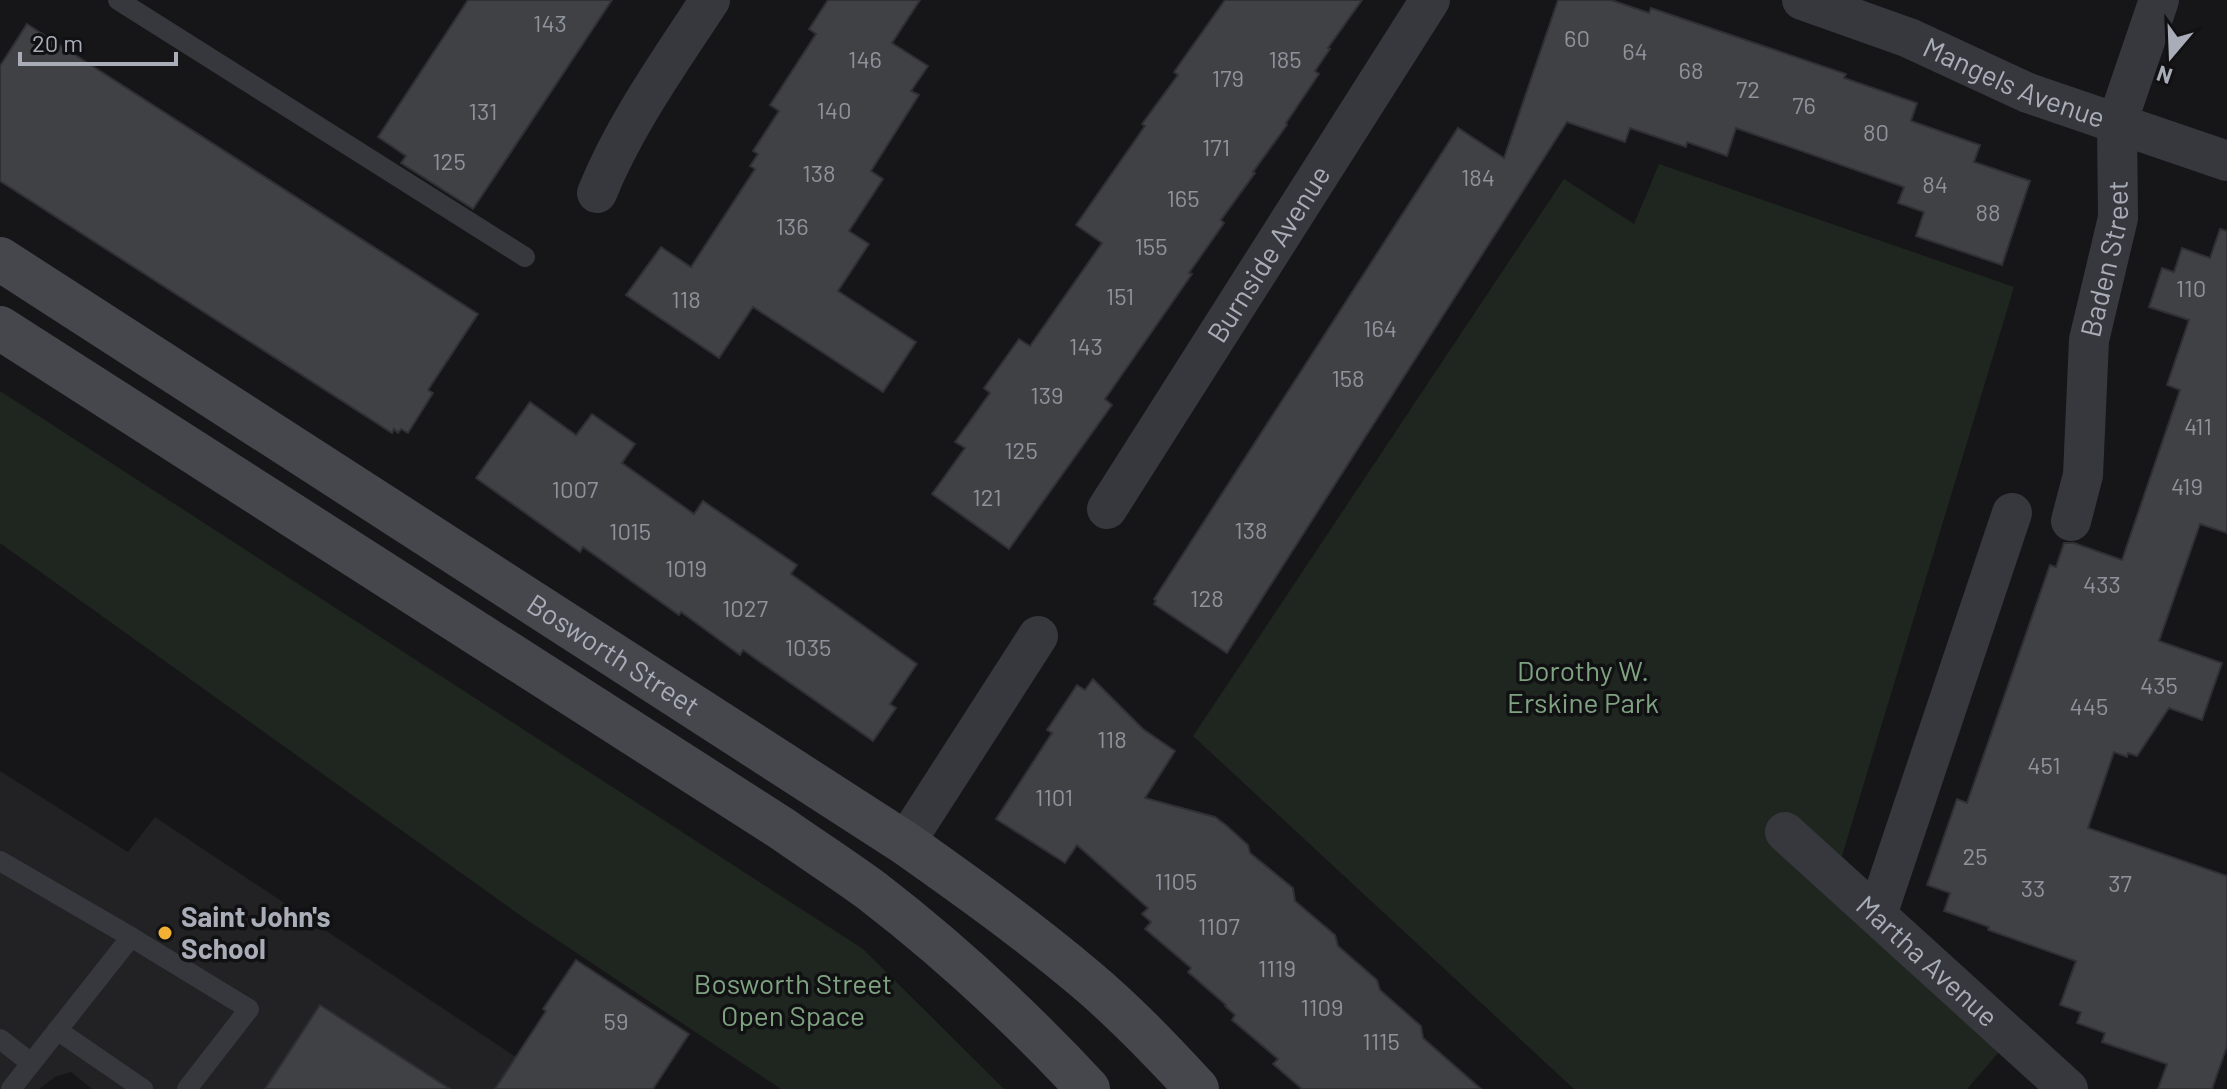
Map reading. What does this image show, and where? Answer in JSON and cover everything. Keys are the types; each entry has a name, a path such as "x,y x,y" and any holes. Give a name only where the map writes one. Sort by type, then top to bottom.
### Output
{"main road":[{"name":"Bosworth Street","path":"0,259 905,843 1004,914 1085,978 1197,1089"},
{"name":"Bosworth Street","path":"0,328 781,828 871,891 956,960 1034,1031 1088,1089"}],"street":[{"path":"597,193 628,127 710,0"},
{"name":"Burnside Avenue","path":"1107,509 1430,0"},
{"name":"Mangels Avenue","path":"1802,0 1909,38 2028,93 2227,161"},
{"name":"Baden Street","path":"2071,521 2083,475 2089,340 2118,218 2117,123 2159,0"},
{"path":"1877,915 2012,513"},
{"path":"905,843 1038,636"},
{"name":"Martha Avenue","path":"1785,832 2068,1089"}],"lane":[{"path":"118,0 525,257"},
{"path":"0,861 249,1009 187,1089"},
{"path":"11,1089 131,937"},
{"path":"57,1030 143,1089"},
{"path":"0,1039 31,1063"}],"shaded area":[{"name":"Saint John's School","path":"0,771 128,852 155,817 564,1089 92,1089 71,1072 55,1077 39,1089 0,1089"}],"green space":[{"name":"Dorothy W. Erskine Park","path":"1659,164 2014,287 1832,889 2005,1045 1967,1089 1574,1089 1193,736 1564,179 1634,224"},
{"name":"Bosworth Street Open Space","path":"0,391 863,949 1004,1089 781,1089 524,918 0,543"}],"building":[{"path":"468,0 612,0 473,209 401,163 406,156 378,137"},
{"path":"828,0 920,0 892,43 928,66 911,91 919,95 871,171 883,179 849,231 869,244 838,291 916,342 883,392 753,307 719,358 626,295 661,247 691,267 755,169 750,166 758,154 753,151 779,111 770,105 816,34 809,29"},
{"path":"1225,0 1362,0 1328,48 1315,71 1319,74 1287,125 1221,220 1224,223 1189,273 1192,274 1105,399 1112,405 1009,549 932,494 965,448 955,442 990,393 984,388 1019,339 1030,346 1102,243 1076,225 1145,126 1142,124 1178,75 1174,72"},
{"path":"1558,0 1611,0 1649,13 1651,8 1846,74 1844,78 1917,103 1911,121 1980,145 1974,162 2030,181 2002,265 1916,236 1924,212 1898,203 1904,187 1736,128 1727,156 1687,142 1686,147 1630,128 1625,142 1567,122 1227,653 1154,604 1154,599 1458,128 1504,158"},
{"path":"27,24 478,314 428,390 433,393 408,433 401,429 398,433 394,429 392,433 0,181 0,66"},
{"path":"2220,229 2227,231 2227,533 2200,524 2159,641 2222,663 2202,720 2169,708 2137,756 2128,753 2127,757 2114,752 2088,828 2227,876 2227,1046 2212,1089 2158,1089 2167,1064 2102,1042 2105,1033 2077,1023 2081,1012 2060,1005 2076,961 1944,911 1950,893 1927,885 1957,799 1967,803 2050,565 2056,567 2064,543 2074,543 2122,560 2180,390 2167,385 2189,320 2149,307 2162,268 2174,272 2182,248 2210,258"},
{"path":"530,402 576,435 592,414 635,444 622,463 694,514 703,501 797,565 791,574 917,664 890,704 896,708 873,741 743,650 740,655 583,547 580,552 476,478"},
{"path":"1093,679 1143,729 1175,751 1145,798 1215,817 1227,826 1248,845 1250,853 1293,888 1295,901 1335,935 1338,946 1377,980 1380,990 1421,1026 1423,1038 1481,1089 1302,1089 1273,1064 1278,1059 1232,1020 1235,1015 1188,972 1191,968 1145,929 1151,922 1142,914 1148,908 1077,845 1065,863 996,819 1052,733 1047,730 1077,685 1085,690"},
{"path":"576,960 689,1034 653,1089 495,1089 546,1011 543,1009"},
{"path":"320,1005 450,1089 265,1089"}],"place":[{"name":"Saint John's School","path":"165,933"}]}
